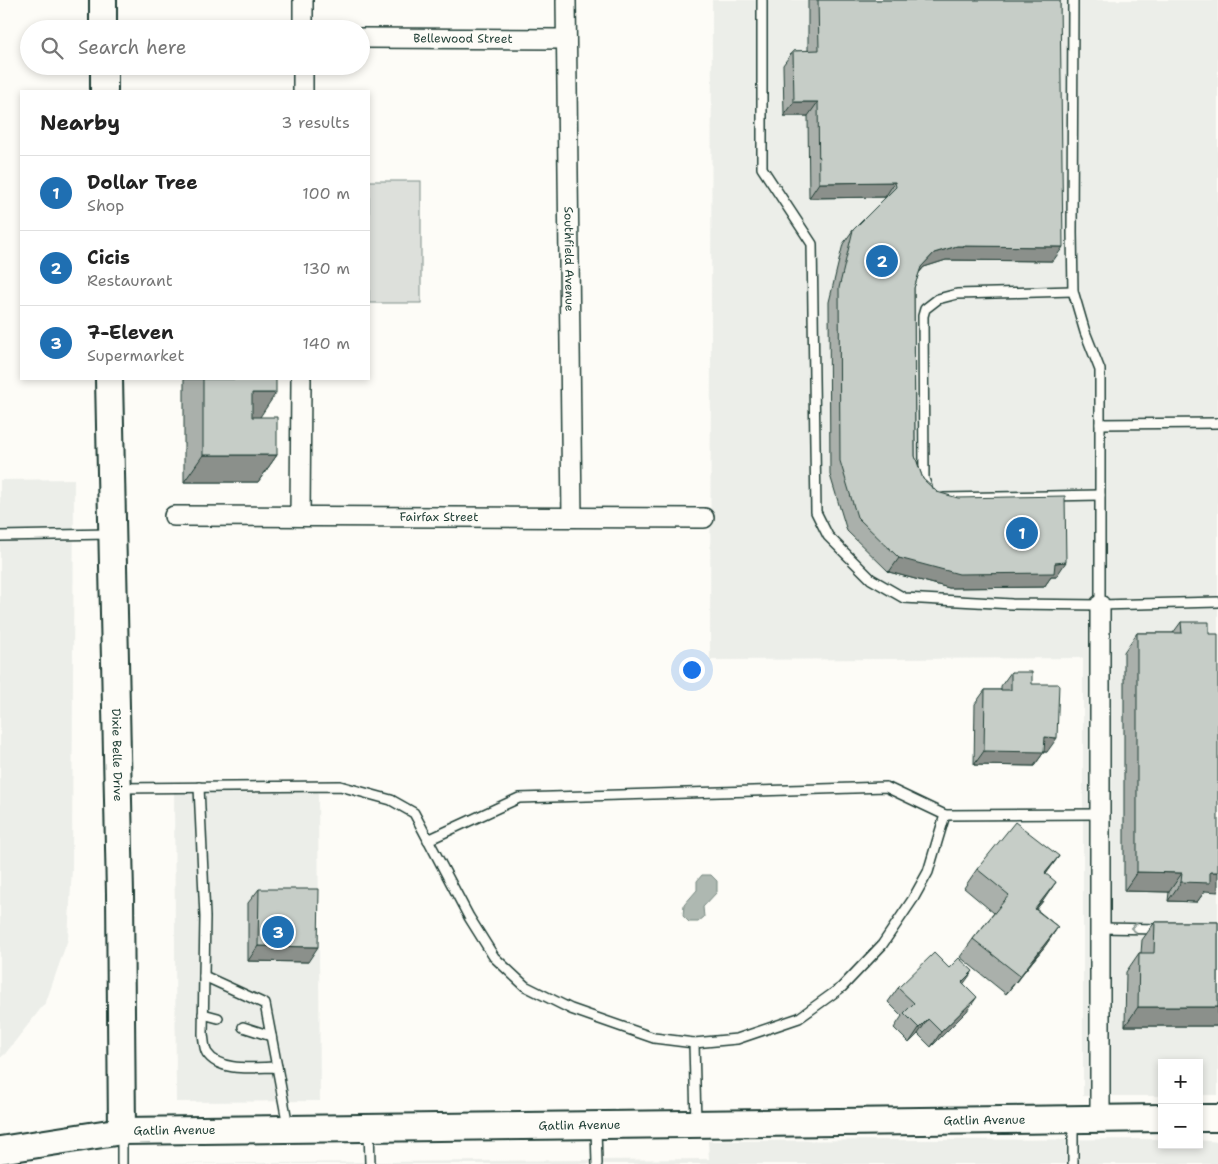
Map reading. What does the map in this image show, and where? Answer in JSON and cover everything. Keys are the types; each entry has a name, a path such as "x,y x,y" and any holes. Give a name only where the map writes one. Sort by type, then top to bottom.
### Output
{"street":[{"path":"103,0 104,20"},
{"path":"303,0 303,20"},
{"name":"Southfield Avenue","path":"566,0 572,517"},
{"name":"Bellewood Street","path":"370,38 566,39"},
{"path":"104,75 104,90"},
{"path":"302,90 303,75"},
{"name":"Dixie Belle Drive","path":"109,380 118,788 122,1131"},
{"path":"300,516 301,380"},
{"name":"Fairfax Street","path":"174,516 704,518"},
{"path":"1100,605 1100,1118"},
{"name":"Gatlin Avenue","path":"0,1150 122,1131 1158,1118"},
{"path":"1203,1118 1218,1118"}],"lane":[{"path":"762,0 762,168 812,244 816,512 828,536 871,579 904,598 1012,604 1100,605 1218,602"},
{"path":"1073,0 1073,291 1085,332 1100,370 1100,605"},
{"path":"1073,291 957,294 938,299 925,309 923,316 924,479 927,490 940,498 1100,495"},
{"path":"1100,424 1218,423"},
{"path":"0,536 112,534"},
{"path":"118,788 340,786 391,800 414,813 468,917 494,957 525,986 571,1009 644,1035 694,1043 737,1039 799,1018 842,987 882,945 913,899 928,872 945,815"},
{"path":"200,787 205,917 203,1034 206,1052 214,1061 232,1067 277,1067"},
{"path":"428,840 518,798 886,787 945,815 1100,814"},
{"path":"1100,928 1173,929"},
{"path":"204,976 265,1004 288,1129"},
{"path":"203,1014 218,1018"},
{"path":"243,1028 271,1036"},
{"path":"694,1043 696,1123"},
{"path":"1073,1118 1073,1164"},
{"path":"596,1124 597,1164"},
{"path":"369,1128 370,1164"},
{"path":"122,1131 122,1164"}],"shaded area":[{"path":"712,0 1218,0 1218,1095 1203,1095 1203,1059 1158,1059 1158,1096 1083,1096 1083,658 710,660"},
{"path":"370,181 421,181 421,303 370,303"},
{"path":"74,479 72,869 68,939 46,1002 0,1058 0,480"},
{"path":"318,784 320,1101 176,1102 174,785"},
{"path":"702,875 711,875 717,881 717,892 703,907 704,917 698,922 689,922 683,916 684,905 697,890 697,881"},
{"path":"1158,1139 1158,1149 1203,1149 1203,1140 1218,1142 1218,1164 151,1164 709,1159 708,1141"}],"building":[{"path":"818,0 1060,0 1063,247 957,246 934,253 921,267 914,288 915,456 923,479 937,492 958,498 1065,496 1066,562 1055,563 1054,573 959,574 899,558 857,517 840,461 839,288 853,230 896,187 895,182 819,183 818,102 794,102 793,51 819,50"},
{"path":"203,380 276,380 276,393 252,393 252,417 277,417 277,455 203,455"},
{"path":"1181,622 1209,622 1209,634 1218,634 1218,872 1210,872 1210,883 1181,882 1182,873 1137,872 1137,633 1182,633"},
{"path":"1011,672 1032,672 1032,684 1059,684 1057,738 1045,737 1044,752 984,751 985,690 1011,690"},
{"path":"1015,822 1059,856 1045,873 1056,882 1035,909 1058,927 1020,976 973,939 1009,895 977,869"},
{"path":"259,889 319,889 318,947 258,946"},
{"path":"1155,922 1218,922 1218,1007 1138,1007 1139,953 1154,953"},
{"path":"934,953 949,968 959,958 973,971 962,982 977,997 941,1032 928,1019 919,1028 904,1013 914,1003 898,988"}],"place":[{"name":"Cicis","path":"882,261"},
{"name":"Dollar Tree","path":"1022,533"},
{"name":"7-Eleven","path":"278,932"}]}
